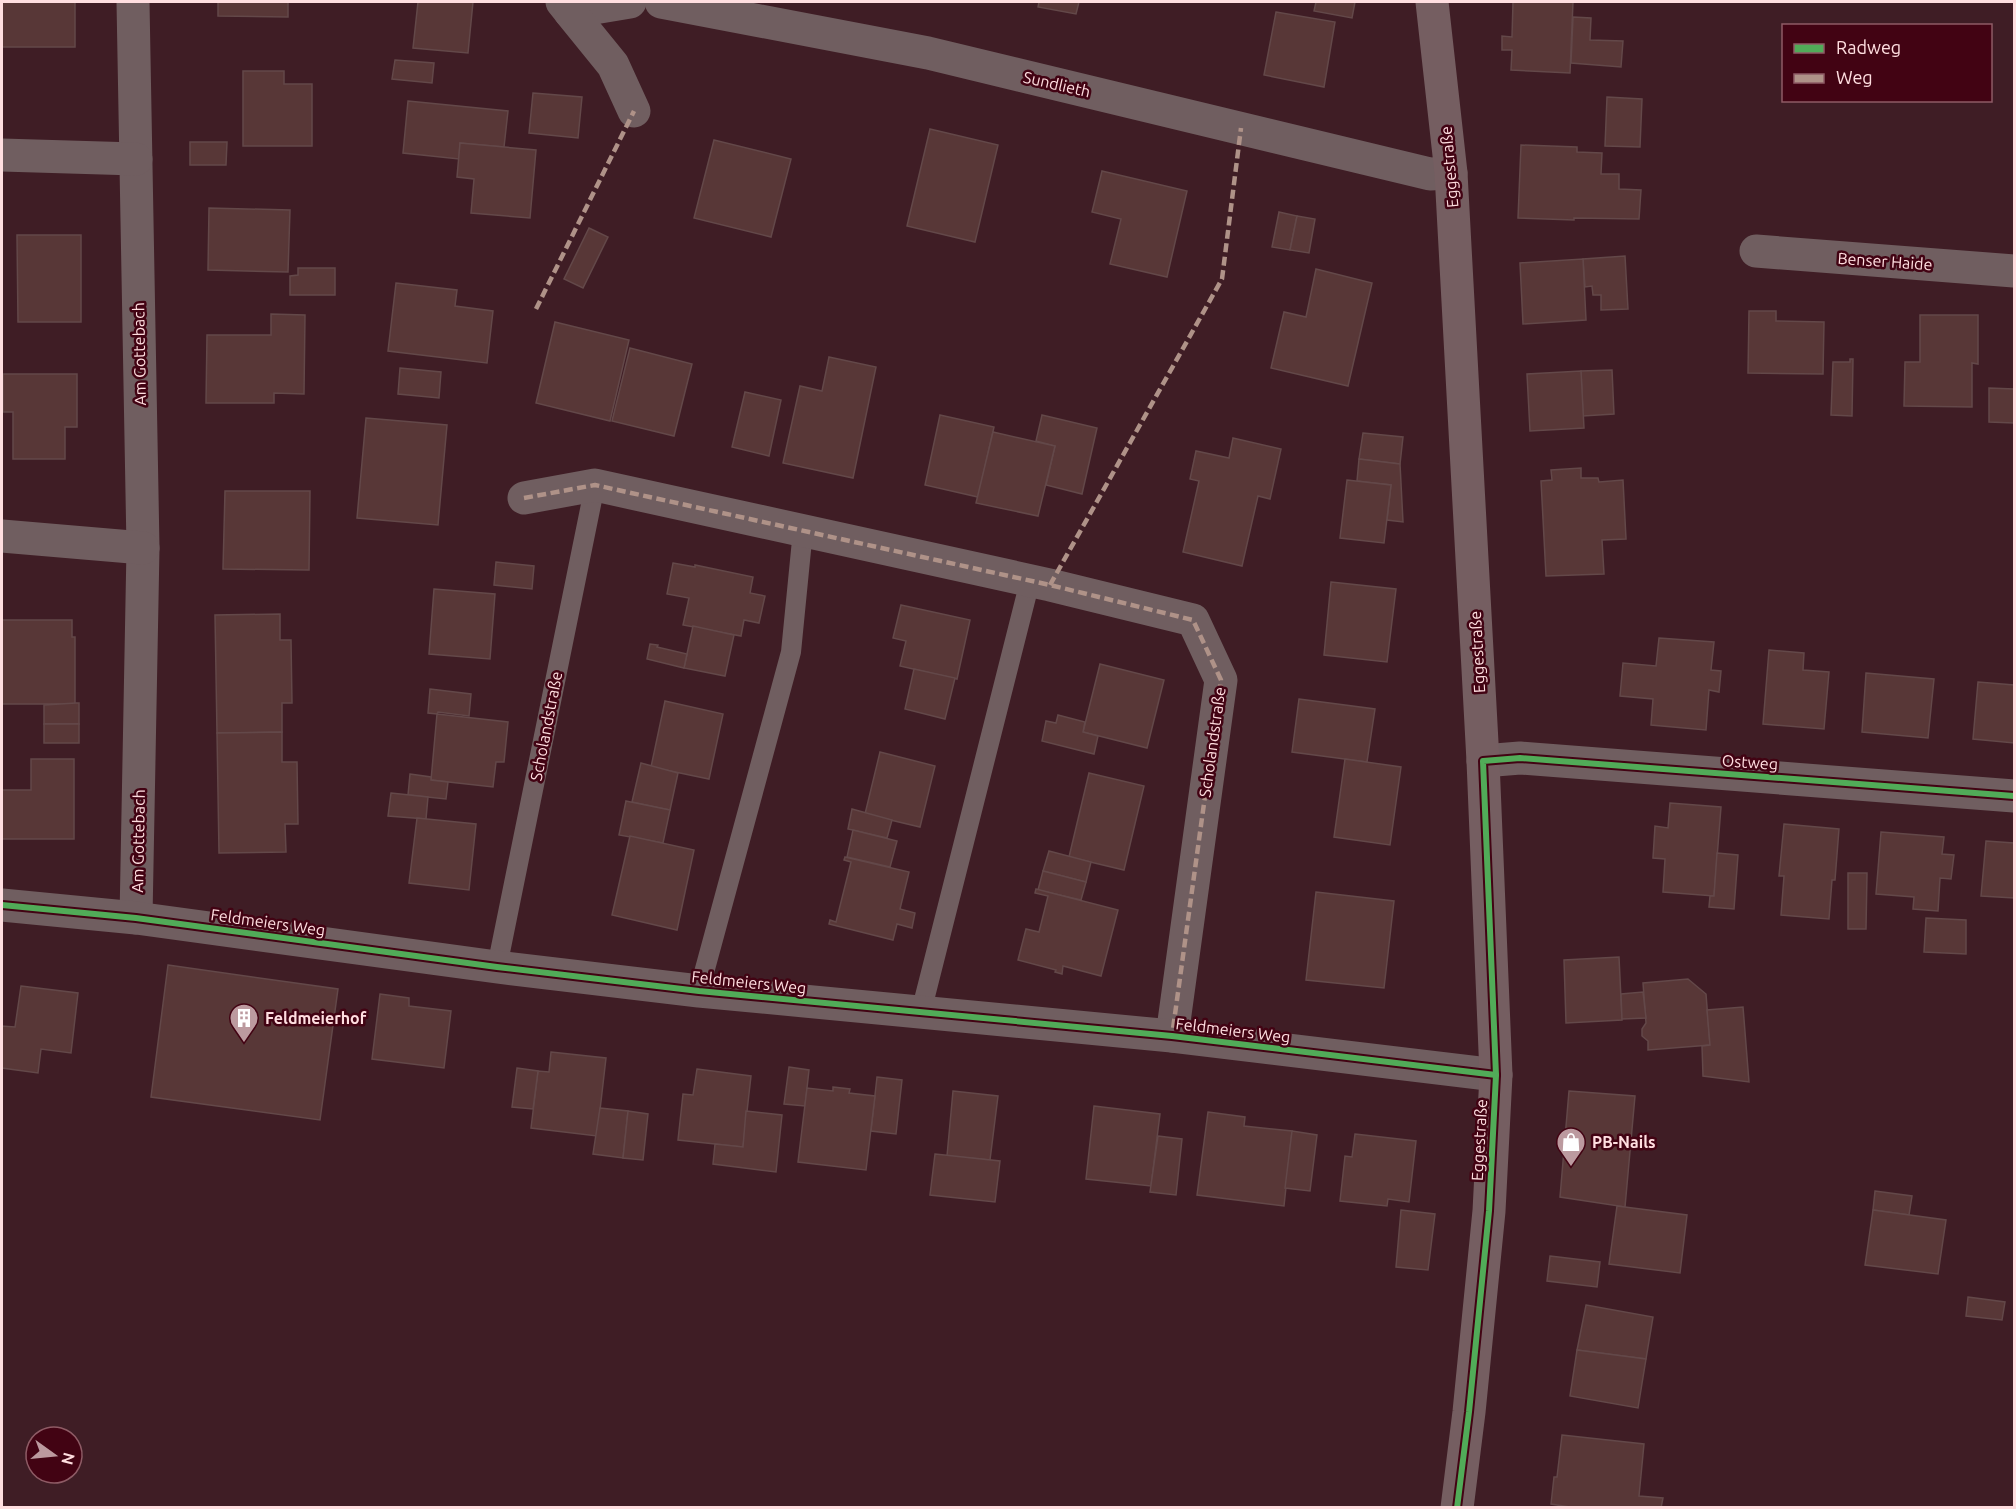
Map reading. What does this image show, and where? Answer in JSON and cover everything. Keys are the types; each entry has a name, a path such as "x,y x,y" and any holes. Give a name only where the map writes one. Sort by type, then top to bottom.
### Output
{"main road":[{"name":"Eggestraße","path":"1432,2 1450,173 1483,761 1496,1075 1489,1211 1457,1508"}],"street":[{"name":"Am Gottebach","path":"133,2 143,549 136,918"},
{"path":"566,7 630,2"},
{"name":"Sundlieth","path":"661,2 928,54 1430,174 1450,173"},
{"path":"566,7 613,65 634,111"},
{"path":"2,155 136,159"},
{"name":"Benser Haide","path":"1756,252 2014,271"},
{"name":"Scholandstraße","path":"524,498 594,485 1030,581 1193,620 1221,681 1172,1036"},
{"path":"2,536 143,549"},
{"name":"Ostweg","path":"1483,761 1520,758 2014,796"},
{"name":"Feldmeiers Weg","path":"2,905 136,918 497,967 699,991 1172,1036 1496,1075"}],"lane":[{"name":"Scholandstraße","path":"497,967 594,485"},
{"path":"699,991 791,652 803,530"},
{"path":"921,1012 1030,581"}],"building":[{"path":"2,2 75,2 75,47 2,47"},
{"path":"218,2 288,2 288,17 218,16"},
{"path":"418,2 473,2 468,53 413,48"},
{"path":"1039,2 1079,2 1076,14 1038,7"},
{"path":"1316,2 1355,2 1352,18 1314,11"},
{"path":"1513,2 1573,2 1570,73 1511,70 1512,50 1502,50 1502,36 1512,37"},
{"path":"1276,12 1335,22 1324,87 1264,75"},
{"path":"1573,17 1591,18 1590,40 1623,41 1621,67 1571,63"},
{"path":"395,60 434,63 432,83 392,79"},
{"path":"243,71 284,71 284,84 312,84 312,146 243,146"},
{"path":"533,93 582,97 578,138 529,133"},
{"path":"1607,97 1642,99 1640,147 1605,146"},
{"path":"408,101 508,111 504,147 460,143 459,159 403,153"},
{"path":"930,129 998,145 975,242 907,226"},
{"path":"714,140 791,159 771,237 694,218"},
{"path":"190,142 227,142 226,165 190,165"},
{"path":"460,143 536,150 530,218 471,213 474,179 457,177"},
{"path":"1521,145 1577,147 1577,152 1602,153 1601,174 1619,174 1619,189 1641,190 1639,219 1518,218"},
{"path":"1102,171 1187,191 1167,277 1110,264 1121,219 1092,212"},
{"path":"209,208 290,210 288,272 208,270"},
{"path":"1279,212 1297,216 1290,250 1272,247"},
{"path":"1297,216 1315,219 1309,253 1290,250"},
{"path":"589,228 608,237 583,288 564,279"},
{"path":"17,235 81,235 81,322 18,322"},
{"path":"1625,256 1628,309 1601,310 1601,295 1593,295 1592,286 1585,287 1583,259"},
{"path":"1583,259 1586,320 1523,324 1520,263"},
{"path":"298,268 335,268 335,295 290,295 290,276 298,275"},
{"path":"1316,269 1372,283 1348,386 1271,368 1284,312 1306,317"},
{"path":"396,283 457,290 455,306 493,311 487,363 388,351"},
{"path":"1749,311 1776,311 1776,321 1824,322 1823,374 1748,373"},
{"path":"271,314 305,315 304,394 274,393 274,403 206,403 207,335 271,335"},
{"path":"1920,315 1978,315 1978,364 1972,363 1972,407 1904,406 1905,362 1920,362"},
{"path":"555,322 629,340 610,421 536,403"},
{"path":"630,348 692,364 674,436 612,421"},
{"path":"829,357 876,367 853,478 783,463 800,386 822,391"},
{"path":"1850,359 1853,359 1852,416 1831,415 1833,362 1850,362"},
{"path":"400,368 441,372 439,398 398,394"},
{"path":"1612,370 1614,414 1583,416 1581,371"},
{"path":"1581,371 1584,428 1530,431 1527,374"},
{"path":"3,374 77,374 77,427 65,427 65,459 13,459 13,412 3,412"},
{"path":"1989,388 2014,389 2014,423 1989,422"},
{"path":"745,392 781,400 769,456 732,447"},
{"path":"940,415 994,427 978,497 925,485"},
{"path":"1042,415 1097,428 1082,494 1046,485 1055,446 1036,441"},
{"path":"366,418 447,425 438,525 357,518"},
{"path":"993,432 1055,446 1038,516 976,503"},
{"path":"1363,433 1403,437 1400,464 1359,459"},
{"path":"1233,438 1281,449 1270,499 1258,496 1242,566 1183,552 1199,481 1190,479 1196,451 1229,458"},
{"path":"1359,459 1400,464 1403,522 1387,520 1391,485 1357,481"},
{"path":"1581,468 1581,478 1598,478 1599,482 1623,480 1626,539 1602,540 1604,574 1546,576 1541,481 1552,480 1551,470"},
{"path":"1347,480 1391,485 1384,543 1340,538"},
{"path":"225,491 310,491 309,570 223,569"},
{"path":"496,562 534,566 532,589 494,585"},
{"path":"673,563 695,567 695,565 753,577 750,593 765,596 759,623 744,620 741,636 683,625 689,598 667,594"},
{"path":"1331,582 1396,589 1387,662 1324,655"},
{"path":"434,589 495,594 490,659 429,654"},
{"path":"901,605 970,620 957,679 900,666 906,641 893,638"},
{"path":"280,614 280,640 291,640 292,703 282,703 282,732 217,733 215,615"},
{"path":"2,620 72,620 72,637 75,637 75,704 2,704"},
{"path":"693,626 734,635 725,676 684,668"},
{"path":"1659,638 1714,642 1711,670 1721,671 1719,692 1709,690 1706,730 1651,725 1653,699 1620,696 1623,663 1656,666"},
{"path":"650,644 687,654 684,668 647,659"},
{"path":"1769,650 1804,653 1803,670 1829,672 1824,729 1763,724"},
{"path":"1100,664 1164,680 1147,748 1083,732"},
{"path":"914,669 955,678 945,719 905,709"},
{"path":"1866,673 1934,679 1928,738 1862,732"},
{"path":"1978,682 2014,685 2014,743 1973,739"},
{"path":"430,689 471,694 469,716 428,713"},
{"path":"1299,699 1375,709 1367,762 1292,752"},
{"path":"665,701 723,714 709,779 651,767"},
{"path":"79,703 79,724 44,724 44,705"},
{"path":"437,714 508,722 504,762 496,762 493,787 431,780"},
{"path":"1058,715 1085,722 1083,732 1098,736 1094,754 1042,741 1046,721 1056,723"},
{"path":"44,724 79,724 79,743 44,743"},
{"path":"282,732 282,762 297,762 298,824 285,824 286,852 219,853 217,733"},
{"path":"880,752 935,766 920,827 865,814"},
{"path":"31,759 74,759 74,839 2,839 2,790 31,790"},
{"path":"1345,759 1401,767 1390,845 1334,837"},
{"path":"641,763 678,773 670,810 632,802"},
{"path":"1089,773 1144,786 1124,870 1069,857"},
{"path":"410,774 448,782 446,799 408,795"},
{"path":"391,793 428,797 426,819 388,816"},
{"path":"626,801 670,810 663,843 619,835"},
{"path":"1670,803 1721,807 1714,896 1663,892 1665,859 1653,858 1655,826 1668,828"},
{"path":"852,809 892,820 887,838 848,829"},
{"path":"417,818 476,824 469,890 409,883"},
{"path":"1784,824 1839,829 1829,919 1781,915 1784,876 1779,876"},
{"path":"853,830 897,841 890,867 847,857"},
{"path":"1881,832 1944,837 1942,854 1954,855 1951,879 1940,878 1938,911 1913,909 1914,897 1876,894"},
{"path":"630,836 694,850 677,930 612,915"},
{"path":"1986,841 2014,843 2014,898 1981,896"},
{"path":"1049,851 1091,862 1086,882 1043,871"},
{"path":"1717,853 1738,855 1734,909 1709,907 1710,896 1714,896"},
{"path":"845,857 909,872 900,909 915,913 912,928 897,924 893,940 829,924 830,920 836,922 851,862 844,860"},
{"path":"1043,871 1086,882 1081,900 1038,890"},
{"path":"1848,873 1867,873 1866,929 1848,929"},
{"path":"1036,889 1118,910 1101,976 1063,966 1062,974 1055,972 1056,970 1018,960 1026,929 1039,932 1048,896 1035,893"},
{"path":"1316,892 1394,901 1384,988 1306,980"},
{"path":"1926,918 1966,920 1966,954 1924,952"},
{"path":"1619,957 1622,1020 1566,1023 1564,960"},
{"name":"Feldmeierhof","path":"168,965 338,989 320,1120 151,1097"},
{"path":"1688,979 1706,994 1710,1045 1648,1050 1648,1041 1642,1036 1642,1029 1646,1023 1643,983"},
{"path":"21,986 78,993 71,1053 41,1049 38,1073 2,1068 2,1026 15,1027"},
{"path":"1643,992 1646,1018 1622,1019 1621,994"},
{"path":"380,994 409,998 409,1006 451,1011 444,1068 372,1059"},
{"path":"1743,1007 1749,1082 1703,1076 1702,1046 1710,1045 1707,1010"},
{"path":"551,1052 606,1058 597,1136 531,1128 538,1071 549,1072"},
{"path":"789,1067 809,1070 805,1106 784,1104"},
{"path":"517,1068 538,1071 533,1109 512,1107"},
{"path":"697,1069 751,1076 743,1147 678,1140 683,1094 693,1095"},
{"path":"877,1077 902,1080 896,1134 871,1131"},
{"path":"833,1087 850,1089 849,1093 875,1096 866,1170 798,1162 807,1088 833,1091"},
{"path":"953,1091 998,1096 990,1160 947,1156"},
{"path":"1569,1091 1635,1096 1625,1207 1560,1197"},
{"path":"1094,1106 1160,1114 1151,1186 1086,1179"},
{"path":"600,1108 628,1111 623,1158 593,1154"},
{"path":"628,1111 648,1114 643,1160 623,1158"},
{"path":"746,1111 782,1115 776,1172 713,1164 715,1144 743,1147"},
{"path":"1208,1112 1245,1117 1244,1126 1292,1131 1284,1206 1197,1195"},
{"path":"1292,1131 1317,1135 1310,1191 1285,1188"},
{"path":"1355,1134 1416,1141 1409,1202 1388,1199 1387,1206 1340,1201 1345,1156 1352,1157"},
{"path":"1158,1136 1182,1139 1176,1195 1150,1192"},
{"path":"935,1154 1000,1161 995,1202 930,1195"},
{"path":"1875,1191 1912,1196 1909,1215 1873,1210"},
{"path":"1617,1206 1687,1215 1680,1273 1609,1264"},
{"path":"1401,1210 1435,1214 1428,1270 1396,1267"},
{"path":"1873,1210 1946,1220 1938,1274 1865,1265"},
{"path":"1550,1256 1600,1262 1597,1287 1547,1281"},
{"path":"1968,1297 2005,1302 2002,1320 1966,1316"},
{"path":"1586,1305 1653,1317 1646,1359 1577,1350"},
{"path":"1577,1350 1646,1359 1638,1408 1570,1396"},
{"path":"1562,1435 1644,1444 1639,1496 1663,1498 1661,1508 1576,1508 1551,1504"}],"marked path":[{"path":"536,309 634,111"},
{"path":"1050,585 1222,279 1241,128"},
{"path":"524,498 595,485 1050,585 1193,620 1221,680 1172,1036"}],"cycle path":[{"path":"1457,1508 1489,1211 1496,1075 1483,761 1520,758 2014,796"},
{"path":"2,905 136,918 497,967 699,991 1172,1036 1496,1075"}],"place":[{"name":"Feldmeierhof","path":"244,1044"},
{"name":"PB-Nails","path":"1571,1168"}]}
